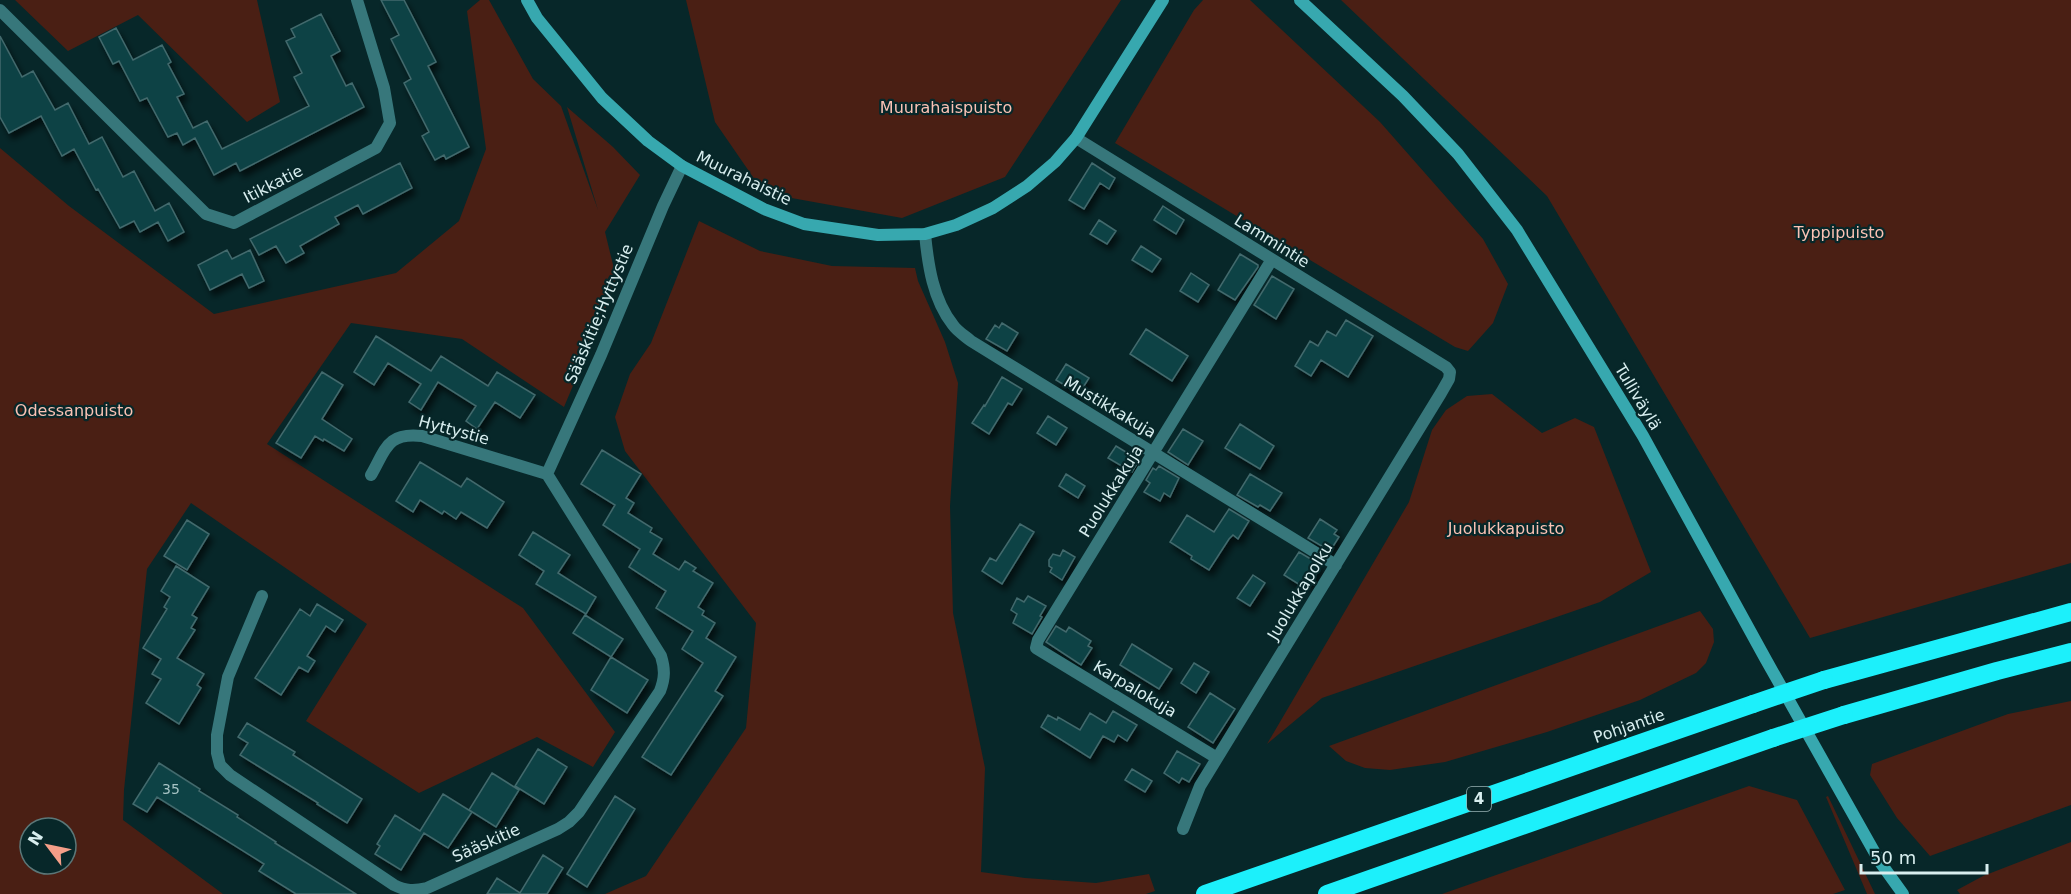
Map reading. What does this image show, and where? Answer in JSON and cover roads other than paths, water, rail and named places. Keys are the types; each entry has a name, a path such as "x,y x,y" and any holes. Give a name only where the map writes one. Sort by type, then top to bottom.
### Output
{"highway":[{"path":"1984,635 2071,608"},
{"name":"Pohjantie","path":"1205,894 1824,680 2071,612"},
{"name":"4","path":"1327,894 1773,738 1844,715 2071,652"},
{"path":"1997,671 2071,661"}],"main road":[{"name":"Muurahaistie","path":"528,0 537,18 602,98 648,141 682,166 764,209 804,224 878,235 925,234 956,225 993,208 1027,186 1055,162 1076,138 1163,0"},
{"name":"Tulliväylä","path":"1300,0 1411,104 1458,154 1517,230 1643,436 1880,862 1903,894"},
{"name":"Tulliväylä","path":"1880,862 1892,894"}],"street":[{"name":"Itikkatie","path":"0,10 206,214 234,223 376,148 390,123 384,88 357,0"},
{"name":"Lammintie","path":"1076,138 1271,261 1446,367 1450,372"},
{"name":"Sääskitie;Hyttystie","path":"547,474 682,166"},
{"name":"Mustikkakuja","path":"925,234 931,279 940,302 953,326 971,341 1336,564"},
{"name":"Puolukkakuja","path":"1036,648 1038,640 1271,261"},
{"name":"Juolukkapolku","path":"1183,830 1200,786 1441,393 1449,379 1450,372"},
{"name":"Hyttystie","path":"371,475 387,446 397,437 408,434 422,436 547,474"},
{"name":"Sääskitie","path":"262,596 228,677 217,735 220,765 230,775 394,885 404,890 415,891 427,888 569,822 579,813 665,679 665,667 661,656 547,474"},
{"name":"Karpalokuja","path":"1036,648 1217,758"}],"park label":[{"name":"Muurahaispuisto","path":"946,107"},
{"name":"Typpipuisto","path":"1839,232"},
{"name":"Odessanpuisto","path":"74,410"},
{"name":"Juolukkapuisto","path":"1506,528"}]}
